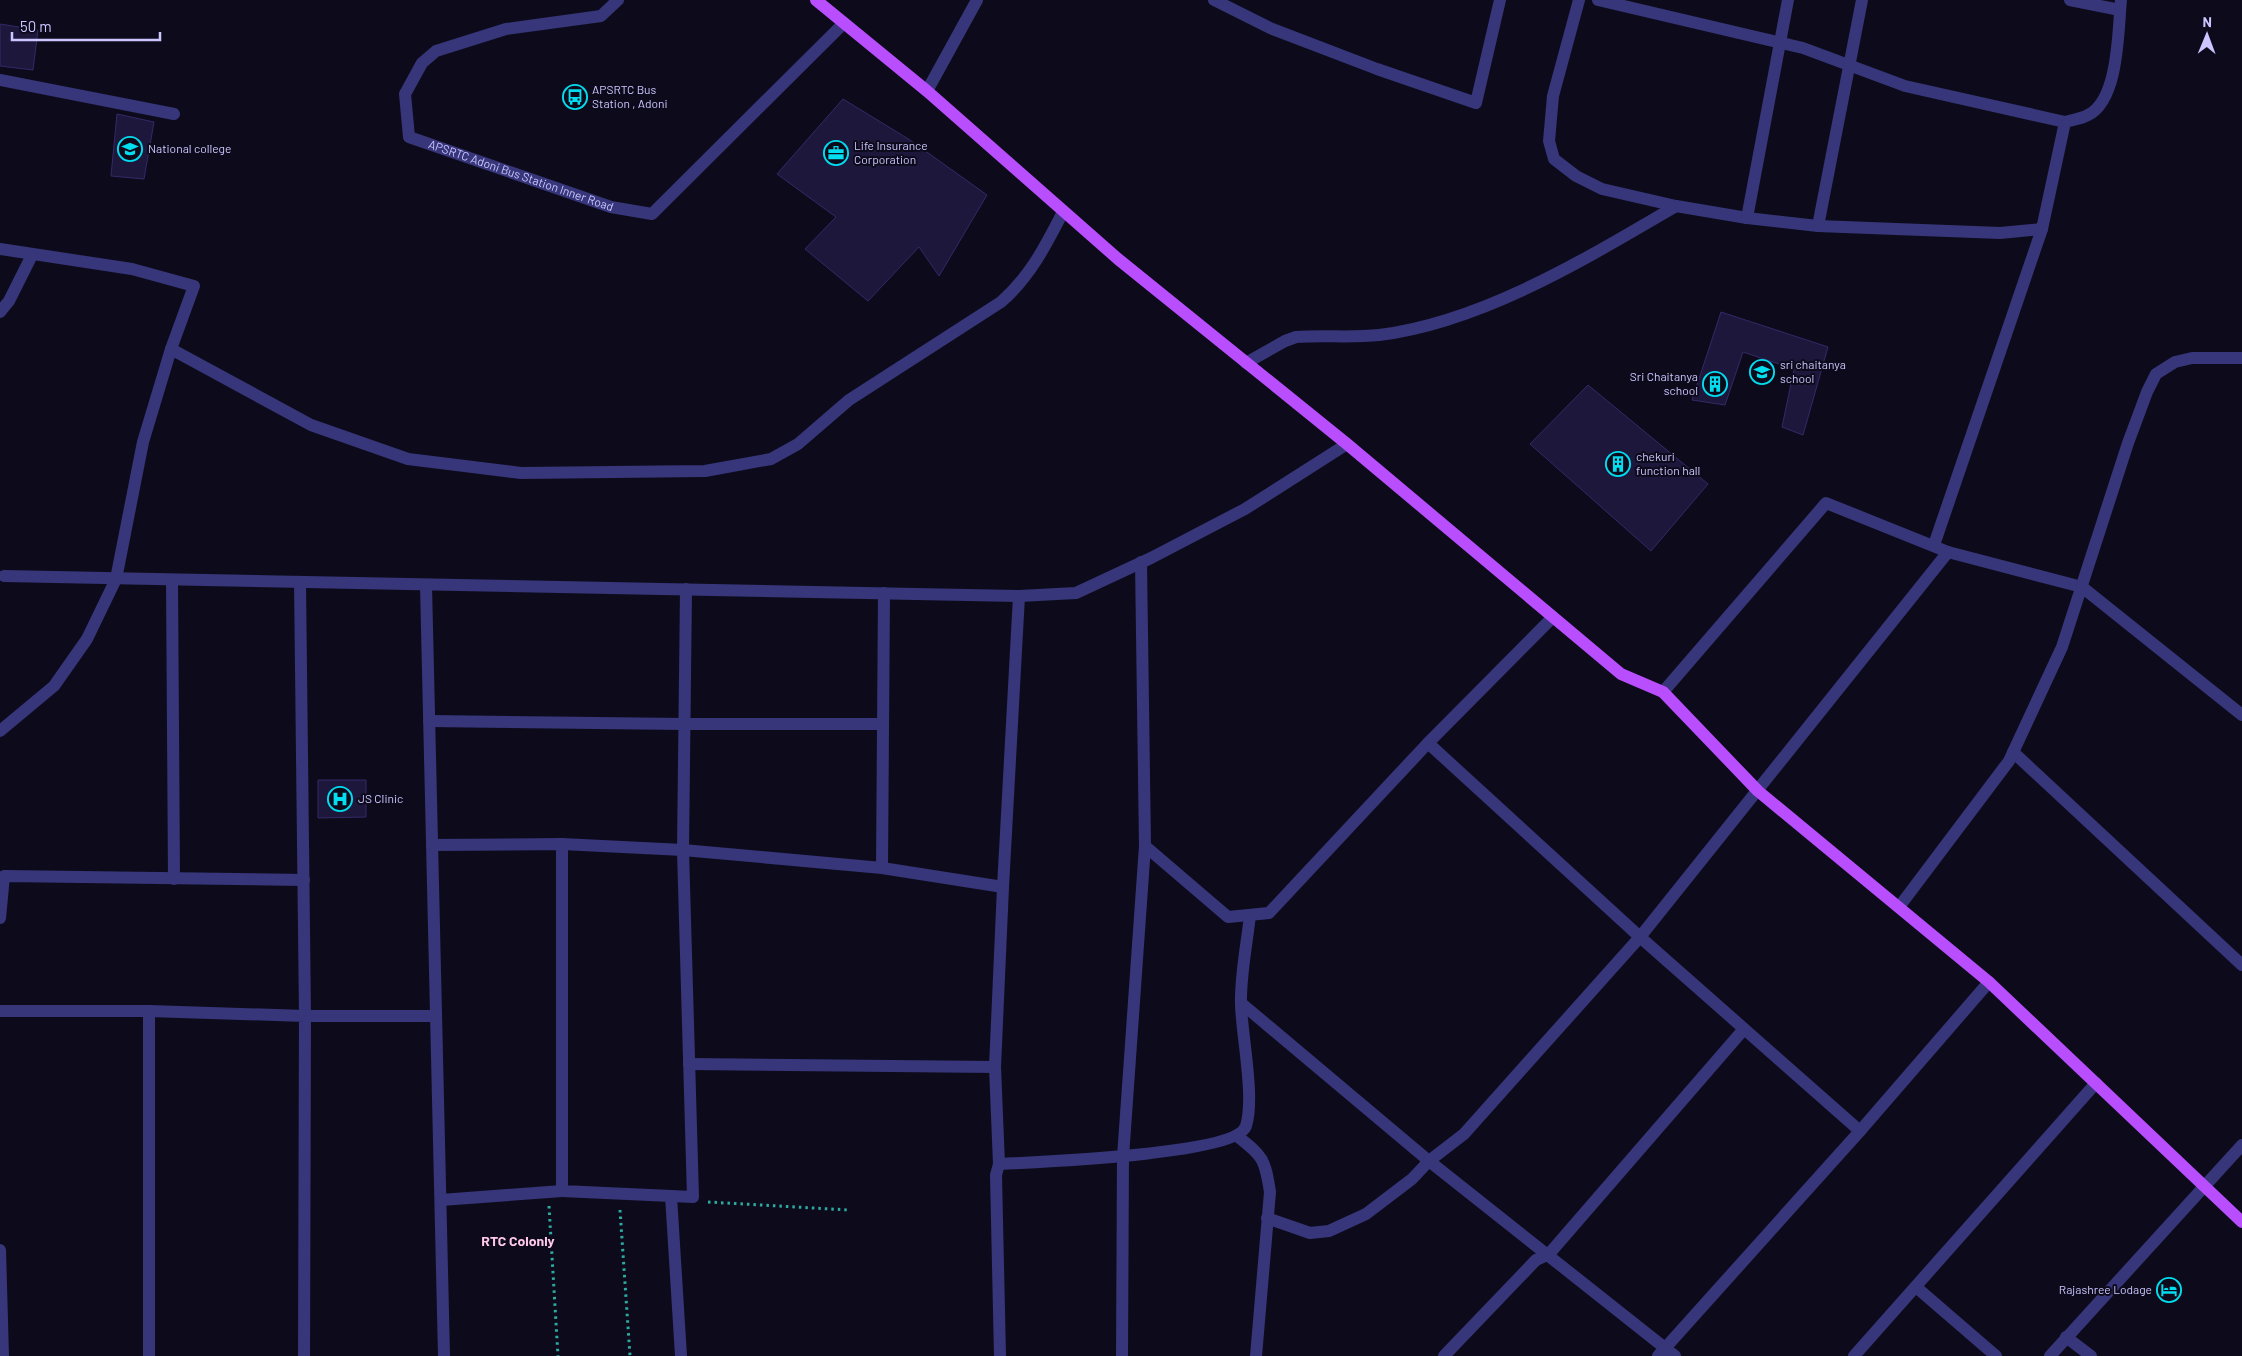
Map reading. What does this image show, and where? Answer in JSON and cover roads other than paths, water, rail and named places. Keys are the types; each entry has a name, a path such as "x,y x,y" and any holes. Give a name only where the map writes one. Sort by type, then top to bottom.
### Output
{"main road":[{"path":"816,0 927,92 1118,260 1347,444 1621,674 1663,692 1758,791 1989,982 2242,1222"}],"street":[{"name":"APSRTC Adoni Bus Station Inner Road","path":"618,0 601,16 506,30 436,51 422,64 405,94 409,137 611,207 652,214 844,23"},
{"path":"927,92 977,0"},
{"path":"1214,0 1279,31 1377,69 1476,103 1500,0"},
{"path":"1580,0 1553,96 1549,141 1554,159 1576,176 1602,189 1676,206 1747,218 1818,226 2000,233 2042,229"},
{"path":"1598,0 1803,48 1905,86 2065,122 2088,115 2100,106 2116,65 2121,5 2070,0"},
{"path":"1747,218 1778,42 1788,0"},
{"path":"1818,226 1848,64 1862,0"},
{"path":"0,80 174,114"},
{"path":"1934,545 2042,229 2065,122"},
{"path":"1246,363 1285,341 1296,337 1380,335 1434,324 1499,301 1600,251 1676,206"},
{"path":"171,349 311,425 408,459 521,473 705,471 770,459 798,444 850,400 1001,302 1017,288 1037,262 1063,212"},
{"path":"0,249 132,269 194,286 171,349 143,442 116,579 86,640 54,686 0,732"},
{"path":"0,312 9,301 32,254"},
{"path":"1899,907 2009,760 2013,752 2062,647 2132,434 2147,392 2156,374 2175,362 2192,358 2242,358"},
{"path":"4,576 1019,596 1076,593 1245,509 1347,444"},
{"path":"1663,692 1826,503 1948,552 2082,587 2242,714"},
{"path":"1267,1218 1310,1233 1329,1231 1366,1214 1412,1179 1429,1161 1464,1134 1640,937 1948,552"},
{"path":"1122,1356 1123,1157 1145,846 1141,562"},
{"path":"172,580 174,878"},
{"path":"300,582 305,1016 304,1356"},
{"path":"426,584 444,1356"},
{"path":"441,1200 562,1191 693,1197 683,850 686,589"},
{"path":"882,868 884,593"},
{"path":"1000,1356 996,1175 1000,1164 995,1067 1019,596"},
{"path":"1145,846 1228,918 1269,913 1428,743 1553,617"},
{"path":"429,721 883,724"},
{"path":"1428,743 1640,937 1860,1131"},
{"path":"2013,752 2242,965"},
{"path":"432,845 562,844 683,850 882,868 1003,888"},
{"path":"562,844 562,1191"},
{"path":"0,918 2,876 304,880"},
{"path":"1000,1164 1123,1157 1216,1142 1237,1136 1245,1128 1249,1106 1241,1003 1250,915"},
{"path":"1241,1003 1429,1161 1548,1254 1666,1353 1989,982"},
{"path":"0,1011 149,1010 305,1016 436,1016"},
{"path":"148,1356 149,1010"},
{"path":"1444,1356 1536,1260 1548,1254 1744,1029"},
{"path":"689,1064 995,1067"},
{"path":"1854,1356 2096,1083"},
{"path":"1237,1136 1258,1152 1266,1168 1270,1192 1256,1356"},
{"path":"2050,1356 2242,1145"},
{"path":"671,1196 681,1356"},
{"path":"0,1250 2,1356"},
{"path":"1916,1287 1996,1356"},
{"path":"2066,1337 2091,1356"}],"place":[{"name":"APSRTC Bus Station , Adoni","path":"575,97"},
{"name":"National college","path":"130,149"},
{"name":"Life Insurance Corporation","path":"836,153"},
{"name":"sri chaitanya school","path":"1762,372"},
{"name":"Sri Chaitanya school","path":"1715,384"},
{"name":"chekuri function hall","path":"1618,464"},
{"name":"JS Clinic","path":"340,799"},
{"name":"Rajashree Lodage","path":"2169,1290"}],"district":[{"name":"RTC Colonly","path":"518,1241"}]}
